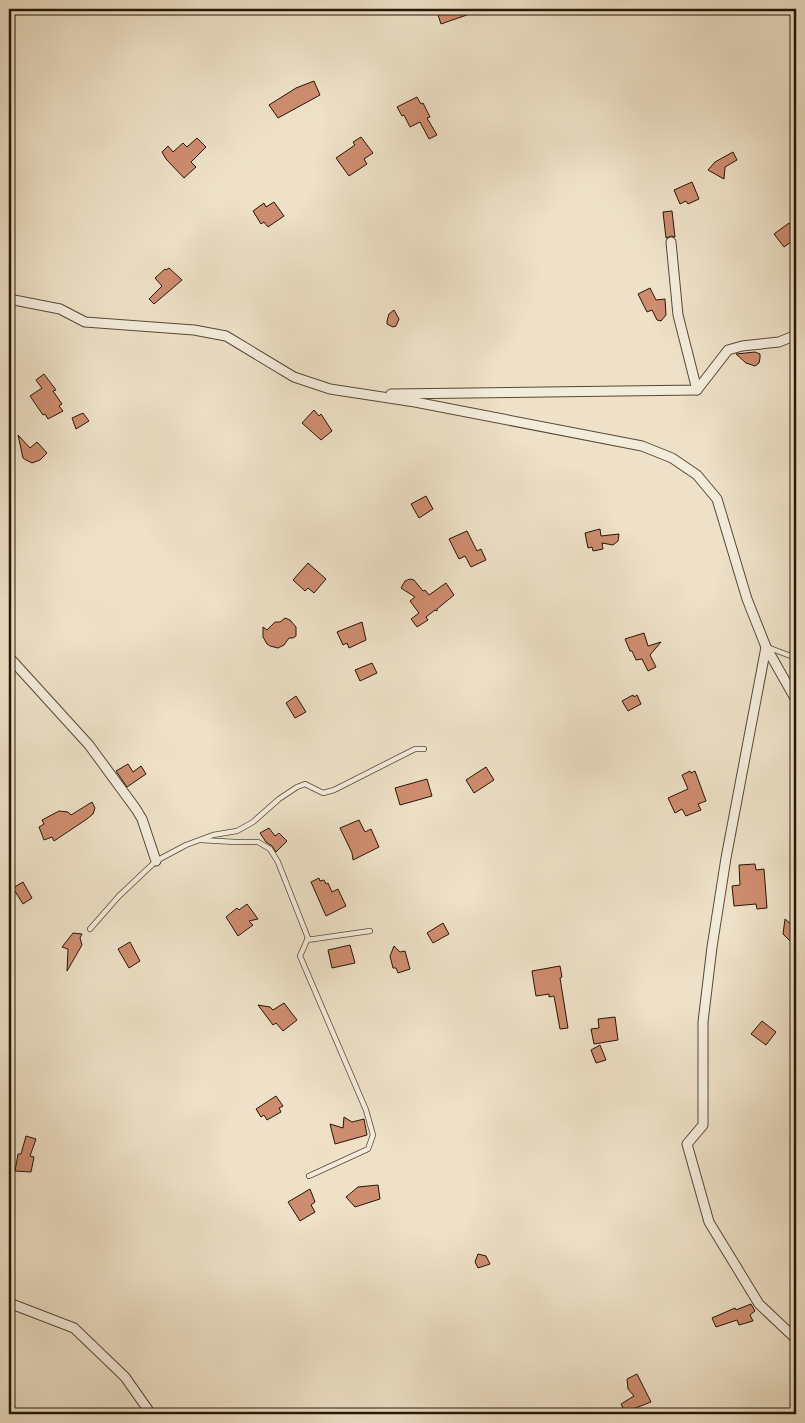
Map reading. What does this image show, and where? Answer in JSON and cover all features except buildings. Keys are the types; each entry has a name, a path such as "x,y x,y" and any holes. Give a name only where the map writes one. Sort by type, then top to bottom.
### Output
{"street":[{"path":"671,242 678,315 697,390"},
{"path":"9,299 60,309 85,322 194,330 226,336 294,377 330,389 414,402 642,446 672,458 696,475 717,499 747,599 766,647 796,700"},
{"path":"697,390 728,350 742,346 779,342 796,335"},
{"path":"366,395 697,390"},
{"path":"766,647 726,858 702,1022 703,1125 687,1144 709,1222 759,1304 796,1339"},
{"path":"9,657 89,745 136,808 142,819 156,861"},
{"path":"9,1303 74,1328 125,1377 151,1414"}],"lane":[{"path":"766,647 796,658"},
{"path":"90,929 119,896 156,861 214,835 237,831 253,822 297,787 305,784 323,793 334,790 415,749 424,748"},
{"path":"201,840 258,842 270,849 278,862 308,938 300,956 366,1110 373,1136 368,1149 309,1176"},
{"path":"307,940 370,931"}]}
